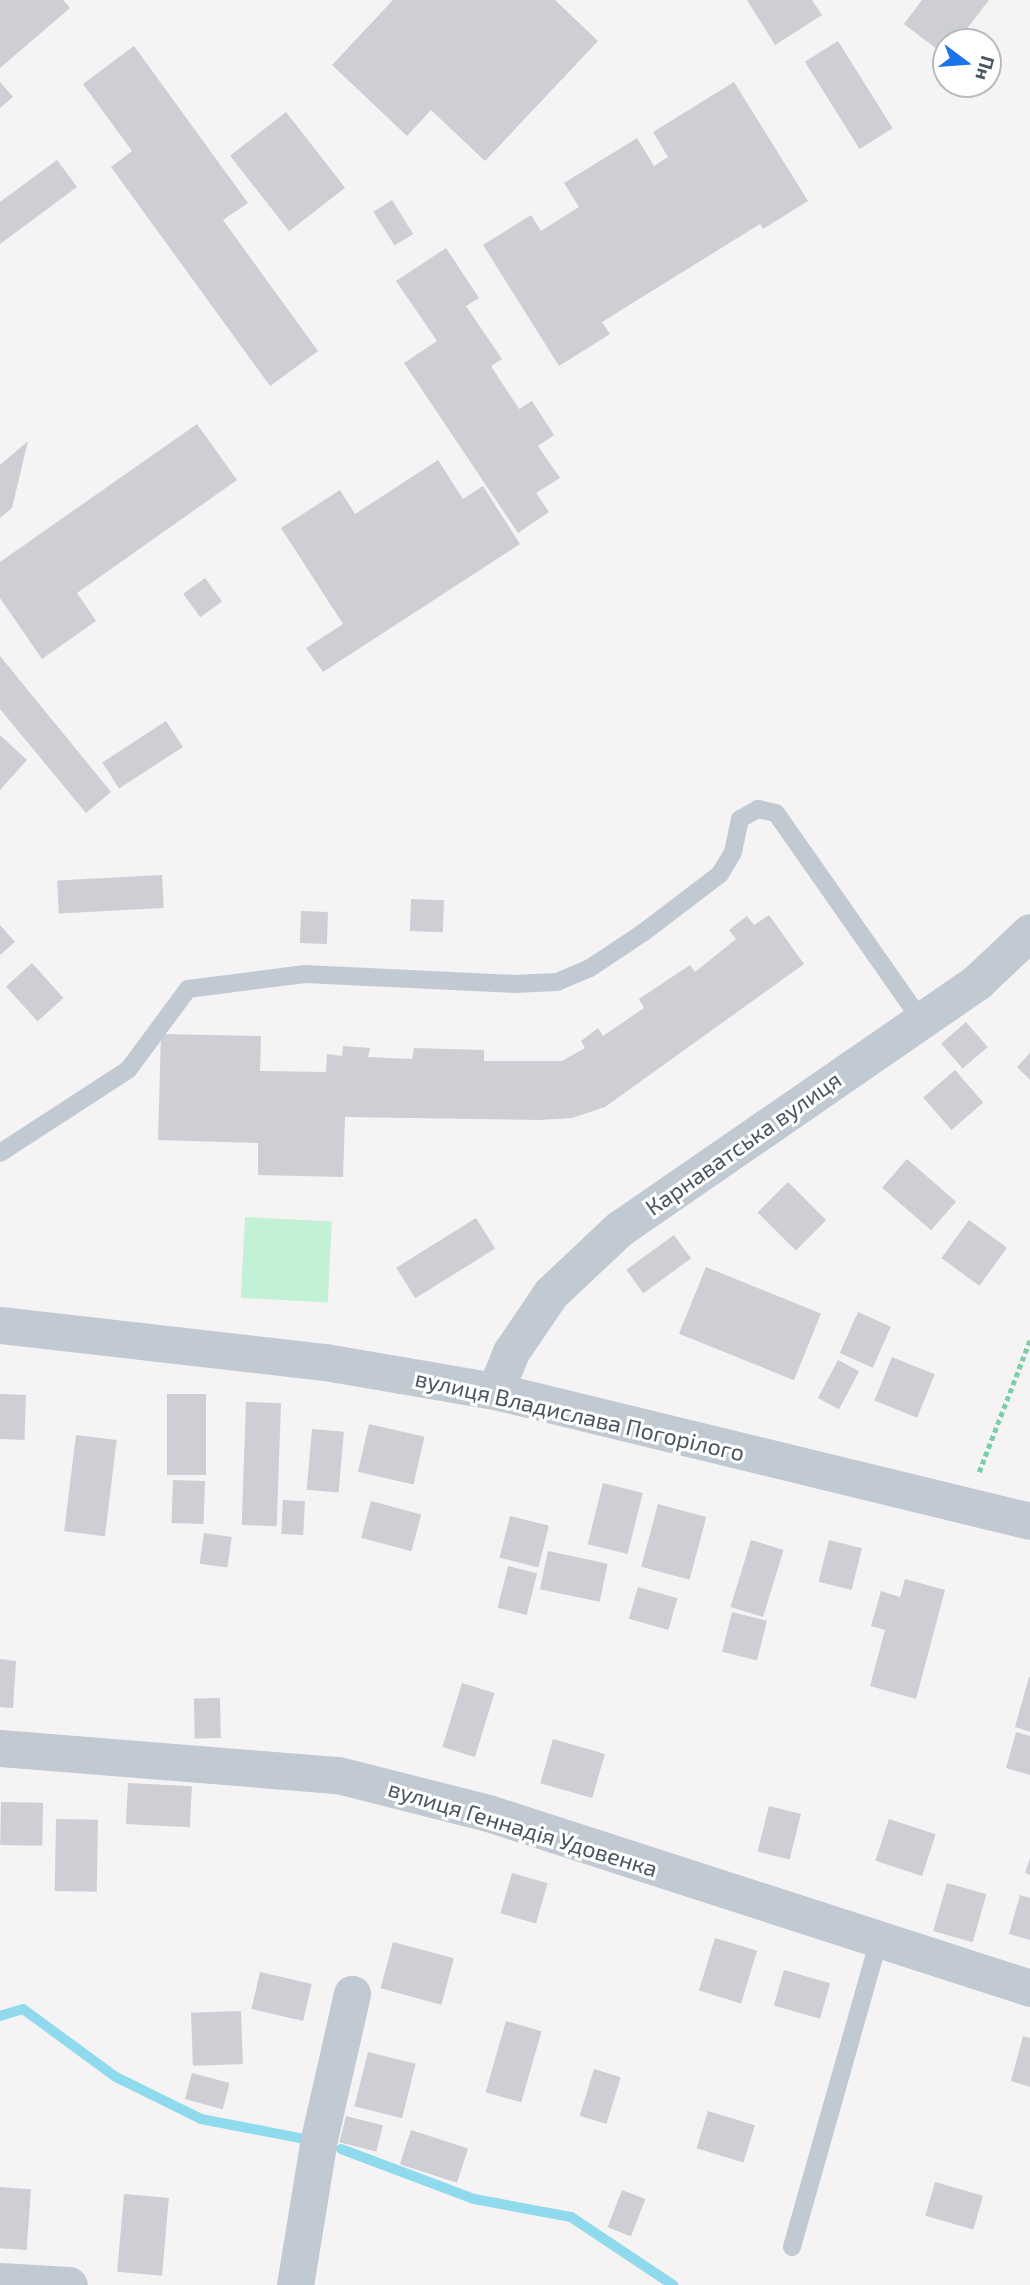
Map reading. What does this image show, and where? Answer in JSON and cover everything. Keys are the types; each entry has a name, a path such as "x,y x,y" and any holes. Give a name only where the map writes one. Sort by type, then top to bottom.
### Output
{"street":[{"name":"Карнаватська вулиця","path":"495,1391 511,1352 551,1293 619,1229 978,981 1030,932"},
{"name":"вулиця Владислава Погорілого","path":"0,1325 325,1362 495,1391 1030,1521"},
{"name":"вулиця Геннадія Удовенка","path":"0,1748 338,1775 488,1813 1030,1989"},
{"path":"295,2285 319,2139 352,1994"},
{"path":"0,2281 69,2285"}],"lane":[{"path":"0,1153 128,1070 188,989 304,974 557,982 590,968 644,932 720,874 733,852 740,819 758,808 776,813 921,1020"},
{"path":"792,2247 879,1939"}],"path":[{"path":"966,1505 1030,1339"}],"green space":[{"path":"245,1217 332,1222 328,1302 241,1298"}],"building":[{"path":"0,0 63,0 70,8 0,68"},
{"path":"393,0 555,0 598,41 485,161 431,110 407,136 332,65"},
{"path":"747,0 812,0 822,15 775,45"},
{"path":"922,0 989,0 967,28 932,28 932,45 904,24"},
{"path":"838,41 893,128 860,149 805,62"},
{"path":"134,46 248,203 223,220 318,351 270,386 111,167 132,151 83,84"},
{"path":"0,82 13,97 0,108"},
{"path":"734,82 808,201 763,229 760,224 602,322 610,334 559,366 483,245 531,215 541,231 579,207 564,183 637,138 654,166 668,157 653,132"},
{"path":"286,112 345,188 289,231 230,156"},
{"path":"57,160 77,187 0,244 0,202"},
{"path":"392,200 413,234 395,246 373,212"},
{"path":"446,248 479,298 466,306 502,359 491,366 519,409 532,401 554,435 538,446 560,478 536,493 549,512 518,533 404,363 437,341 396,281"},
{"path":"197,424 237,480 77,593 96,621 42,659 0,598 0,562"},
{"path":"28,441 12,508 0,518 0,465"},
{"path":"438,460 463,499 483,486 520,544 323,672 306,648 343,624 281,528 340,490 355,514"},
{"path":"205,578 222,601 200,617 183,594"},
{"path":"0,656 111,792 86,813 0,709"},
{"path":"166,721 183,747 119,788 102,762"},
{"path":"0,735 27,760 0,790"},
{"path":"162,875 164,908 59,913 57,880"},
{"path":"411,899 444,900 443,932 410,931"},
{"path":"301,911 328,912 327,944 300,943"},
{"path":"769,915 804,964 605,1107 572,1118 540,1120 345,1117 343,1177 258,1175 258,1143 158,1140 161,1034 261,1036 260,1071 326,1072 327,1054 342,1056 343,1046 370,1048 368,1057 412,1059 414,1048 484,1050 484,1061 562,1061 585,1048 581,1041 598,1028 603,1036 644,1008 639,999 690,965 695,972 736,939 729,930 747,916 754,925"},
{"path":"0,925 15,942 0,955"},
{"path":"32,963 63,998 37,1021 6,986"},
{"path":"966,1022 988,1047 963,1069 941,1044"},
{"path":"1030,1053 1030,1080 1017,1067"},
{"path":"955,1070 983,1102 952,1130 923,1098"},
{"path":"907,1159 956,1202 931,1230 882,1188"},
{"path":"788,1182 826,1220 796,1251 758,1212"},
{"path":"476,1218 495,1249 415,1298 396,1268"},
{"path":"969,1220 1007,1248 979,1286 941,1258"},
{"path":"674,1235 691,1258 643,1293 626,1270"},
{"path":"706,1267 821,1313 794,1380 679,1334"},
{"path":"858,1312 891,1327 873,1368 840,1353"},
{"path":"892,1357 935,1374 917,1418 874,1401"},
{"path":"838,1360 859,1371 839,1409 818,1398"},
{"path":"0,1394 26,1395 24,1440 0,1439"},
{"path":"167,1394 206,1394 206,1475 167,1475"},
{"path":"246,1402 281,1403 277,1526 242,1525"},
{"path":"369,1424 425,1437 414,1485 358,1472"},
{"path":"312,1429 344,1432 339,1493 307,1490"},
{"path":"76,1435 117,1440 105,1536 64,1531"},
{"path":"173,1480 205,1481 203,1524 171,1523"},
{"path":"603,1483 643,1493 628,1554 588,1544"},
{"path":"283,1500 305,1501 303,1535 281,1534"},
{"path":"371,1501 421,1514 411,1551 361,1538"},
{"path":"658,1504 706,1517 689,1580 641,1567"},
{"path":"510,1516 549,1526 538,1567 500,1558"},
{"path":"204,1533 232,1537 227,1568 200,1564"},
{"path":"751,1540 784,1550 763,1617 731,1607"},
{"path":"829,1540 862,1548 852,1590 819,1582"},
{"path":"548,1551 608,1564 600,1602 540,1589"},
{"path":"508,1566 537,1573 527,1615 498,1608"},
{"path":"905,1579 945,1590 916,1699 870,1686 885,1630 871,1626 881,1591 900,1597"},
{"path":"638,1587 677,1598 668,1630 629,1619"},
{"path":"732,1612 767,1621 757,1660 722,1652"},
{"path":"0,1659 16,1661 13,1708 0,1707"},
{"path":"1030,1677 1030,1732 1015,1727"},
{"path":"462,1683 495,1693 475,1757 442,1747"},
{"path":"194,1698 220,1698 221,1738 195,1738"},
{"path":"1016,1732 1030,1736 1030,1775 1006,1768"},
{"path":"553,1739 605,1754 592,1798 540,1783"},
{"path":"128,1783 192,1786 190,1827 126,1824"},
{"path":"1,1802 43,1803 42,1846 0,1845"},
{"path":"769,1806 801,1814 790,1860 758,1852"},
{"path":"56,1819 98,1820 97,1892 55,1891"},
{"path":"889,1819 936,1834 922,1876 875,1861"},
{"path":"1030,1858 1030,1875 1025,1873"},
{"path":"512,1873 548,1883 536,1924 500,1913"},
{"path":"947,1883 986,1894 973,1942 933,1931"},
{"path":"1020,1895 1030,1898 1030,1940 1009,1934"},
{"path":"715,1938 757,1951 741,2003 699,1991"},
{"path":"393,1942 454,1958 441,2005 381,1988"},
{"path":"784,1970 830,1983 820,2019 774,2006"},
{"path":"260,1972 312,1984 303,2021 251,2009"},
{"path":"241,2011 243,2064 193,2066 191,2013"},
{"path":"506,2021 542,2031 521,2102 486,2092"},
{"path":"1023,2036 1030,2038 1030,2087 1011,2081"},
{"path":"368,2052 416,2064 402,2118 354,2106"},
{"path":"594,2069 621,2077 606,2124 580,2116"},
{"path":"192,2073 230,2083 223,2109 185,2099"},
{"path":"708,2111 755,2125 743,2163 697,2148"},
{"path":"346,2116 383,2125 376,2151 339,2142"},
{"path":"411,2130 468,2149 457,2183 400,2164"},
{"path":"935,2182 983,2196 973,2229 925,2216"},
{"path":"0,2187 31,2189 27,2250 0,2248"},
{"path":"622,2190 645,2199 631,2236 608,2227"},
{"path":"124,2194 169,2198 162,2276 117,2272"}],"waterway":[{"path":"0,2016 23,2009 116,2077 201,2119 305,2139"},
{"path":"341,2149 474,2199 571,2217 673,2285"}]}
